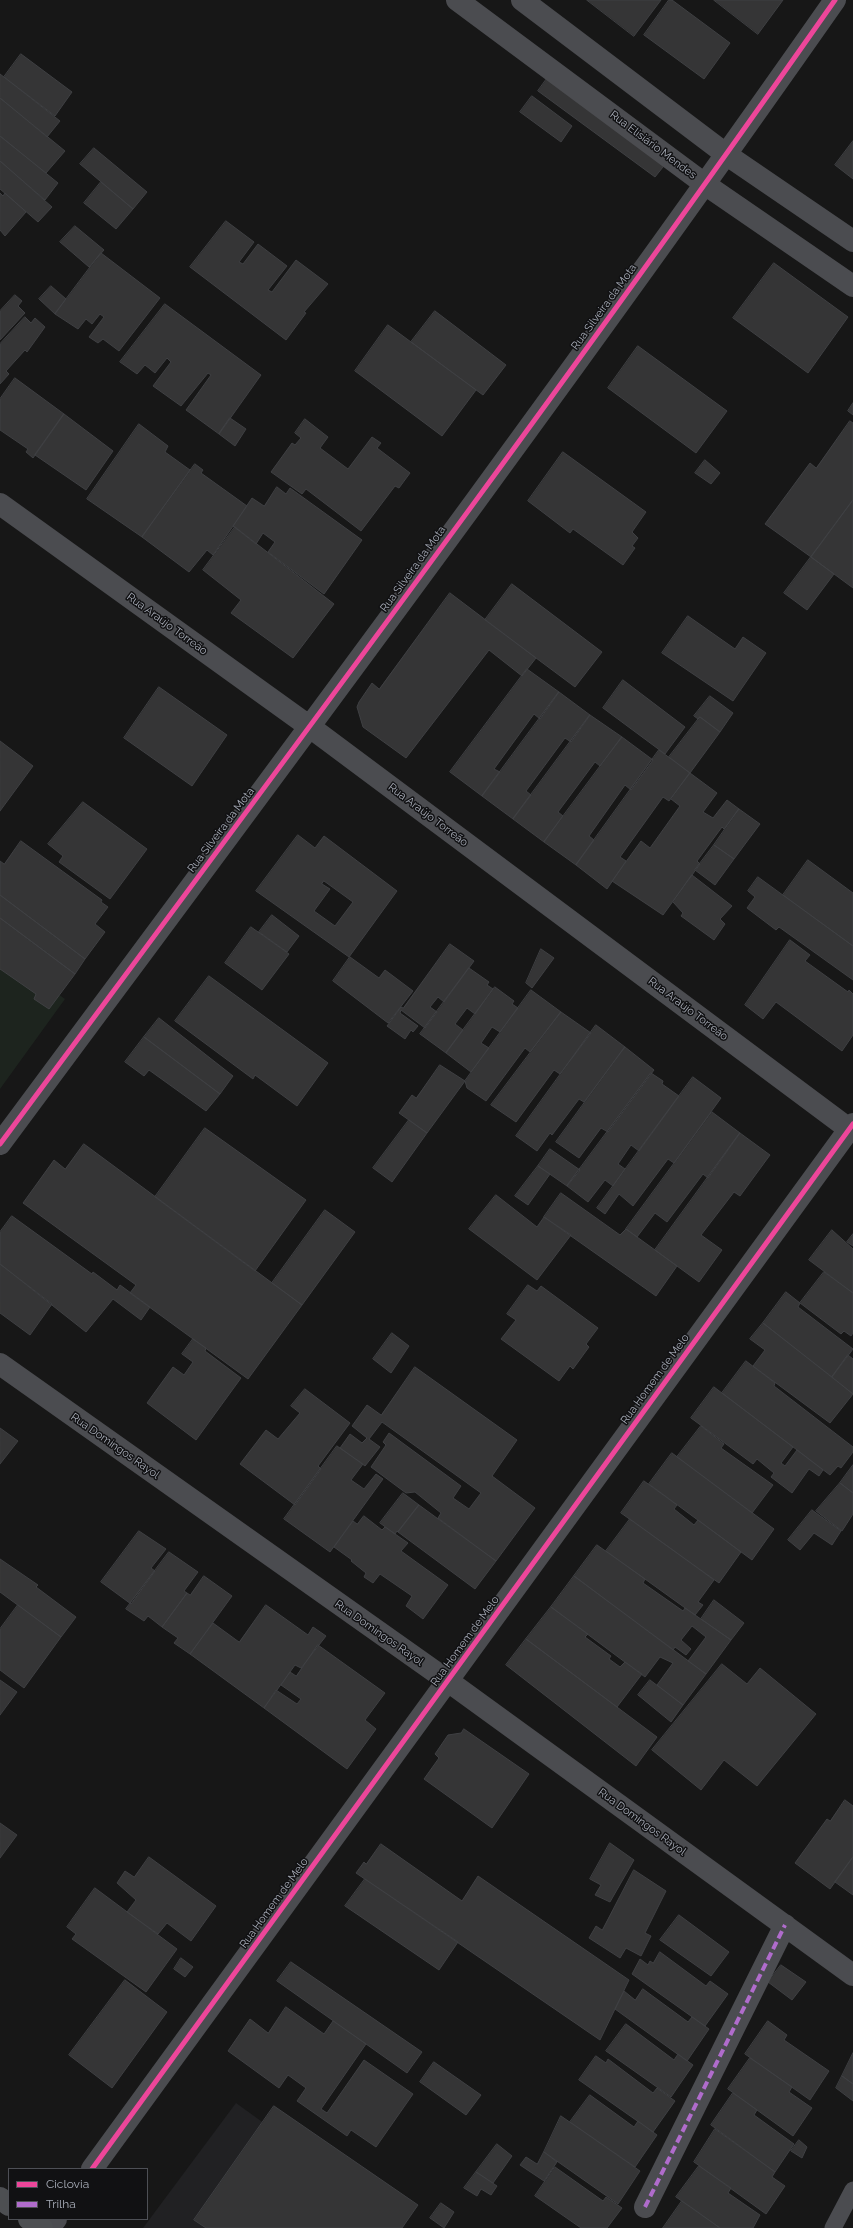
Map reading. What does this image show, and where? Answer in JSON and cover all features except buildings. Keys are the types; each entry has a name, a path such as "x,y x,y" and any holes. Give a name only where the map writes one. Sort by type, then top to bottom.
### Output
{"main road":[{"path":"0,2198 8,2204"},
{"path":"30,2220 42,2228"}],"street":[{"name":"Rua Elisiário Mendes","path":"458,0 706,185 853,286"},
{"path":"522,0 727,155 853,241"},
{"name":"Rua Silveira da Mota","path":"0,1144 310,727 706,185 836,0"},
{"name":"Rua Araújo Torreão","path":"0,504 310,727 852,1128"},
{"name":"Rua Homem de Melo","path":"93,2168 852,1128"},
{"name":"Rua Domingos Rayol","path":"0,1364 448,1681 853,1975"},
{"path":"645,2207 784,1925"},
{"path":"49,2228 55,2220"}],"lane":[{"path":"833,2228 853,2190"}],"shaded area":[{"path":"0,953 65,999 0,1089"},
{"path":"236,2103 379,2206 364,2228 143,2228"}],"marked path":[{"path":"645,2207 785,1925"}],"cycle path":[{"path":"0,1144 526,432 630,289 835,0"},
{"path":"93,2168 853,1124"}]}
